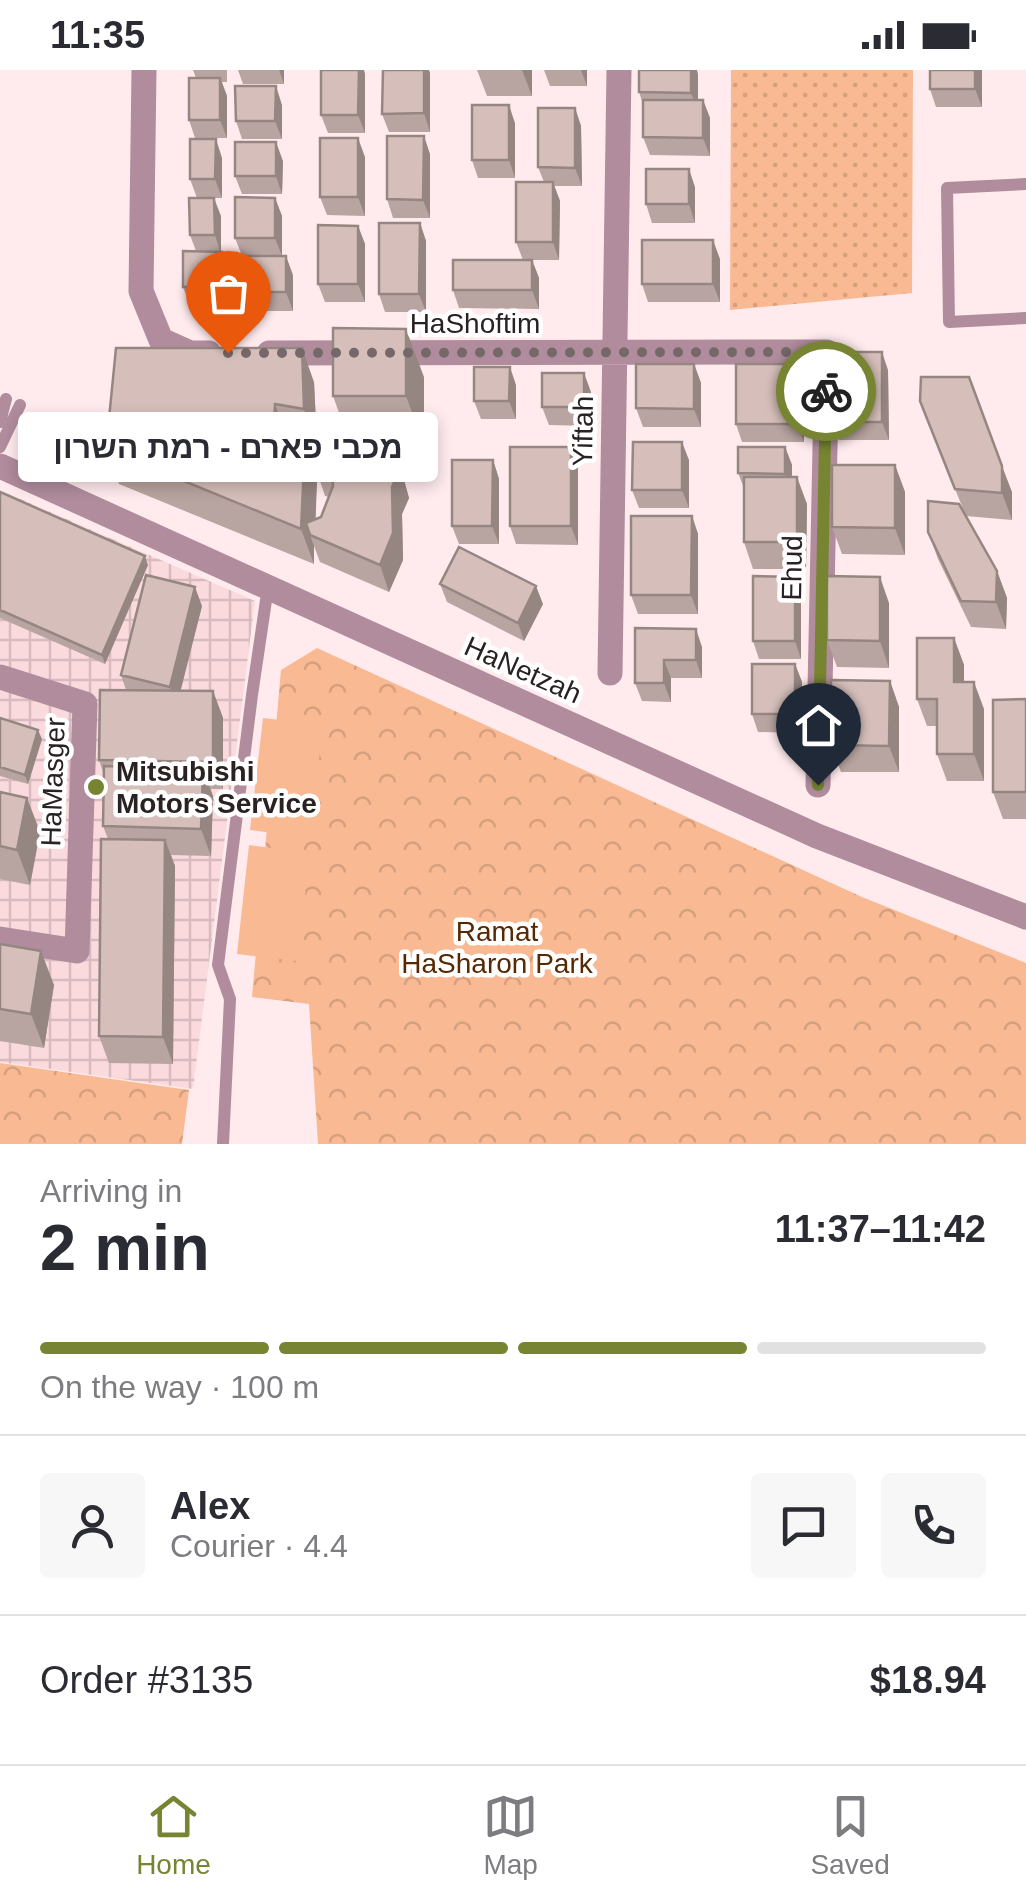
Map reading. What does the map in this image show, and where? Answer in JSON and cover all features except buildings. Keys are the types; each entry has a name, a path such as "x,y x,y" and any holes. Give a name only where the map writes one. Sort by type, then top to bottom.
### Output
{"street":[{"name":"HaShoftim","path":"144,70 140,291 161,340 190,354 826,352"},
{"name":"Yiftah","path":"610,673 619,70"},
{"name":"Ehud","path":"818,785 826,352"},
{"name":"HaNetzah","path":"0,466 817,836 1026,917"},
{"name":"HaMasger","path":"0,677 85,704 78,951 0,939"}],"lane":[{"path":"1026,184 946,188 949,322 1026,318"},
{"path":"0,422 6,399"},
{"path":"0,447 20,405"},
{"path":"222,1144 230,999 218,965 268,586"}],"shaded area":[{"path":"0,490 255,601 193,1089 0,1062"}],"green space":[{"path":"731,70 913,70 912,293 730,310"},
{"name":"Ramat HaSharon Park","path":"317,648 862,897 1026,963 1026,1144 318,1144 309,1004 252,997 281,670"},
{"path":"263,718 323,725 310,838 250,830"},
{"path":"249,845 310,853 297,961 237,954"},
{"path":"0,1063 189,1090 182,1144 0,1144"}],"way so far":[{"path":"228,353 826,352 826,391"}],"place":[{"name":"מכבי פארם - רמת השרון","path":"228,353"},
{"name":"Mitsubishi Motors Service","path":"96,787"}],"route":[{"path":"818,785 826,391"}]}
